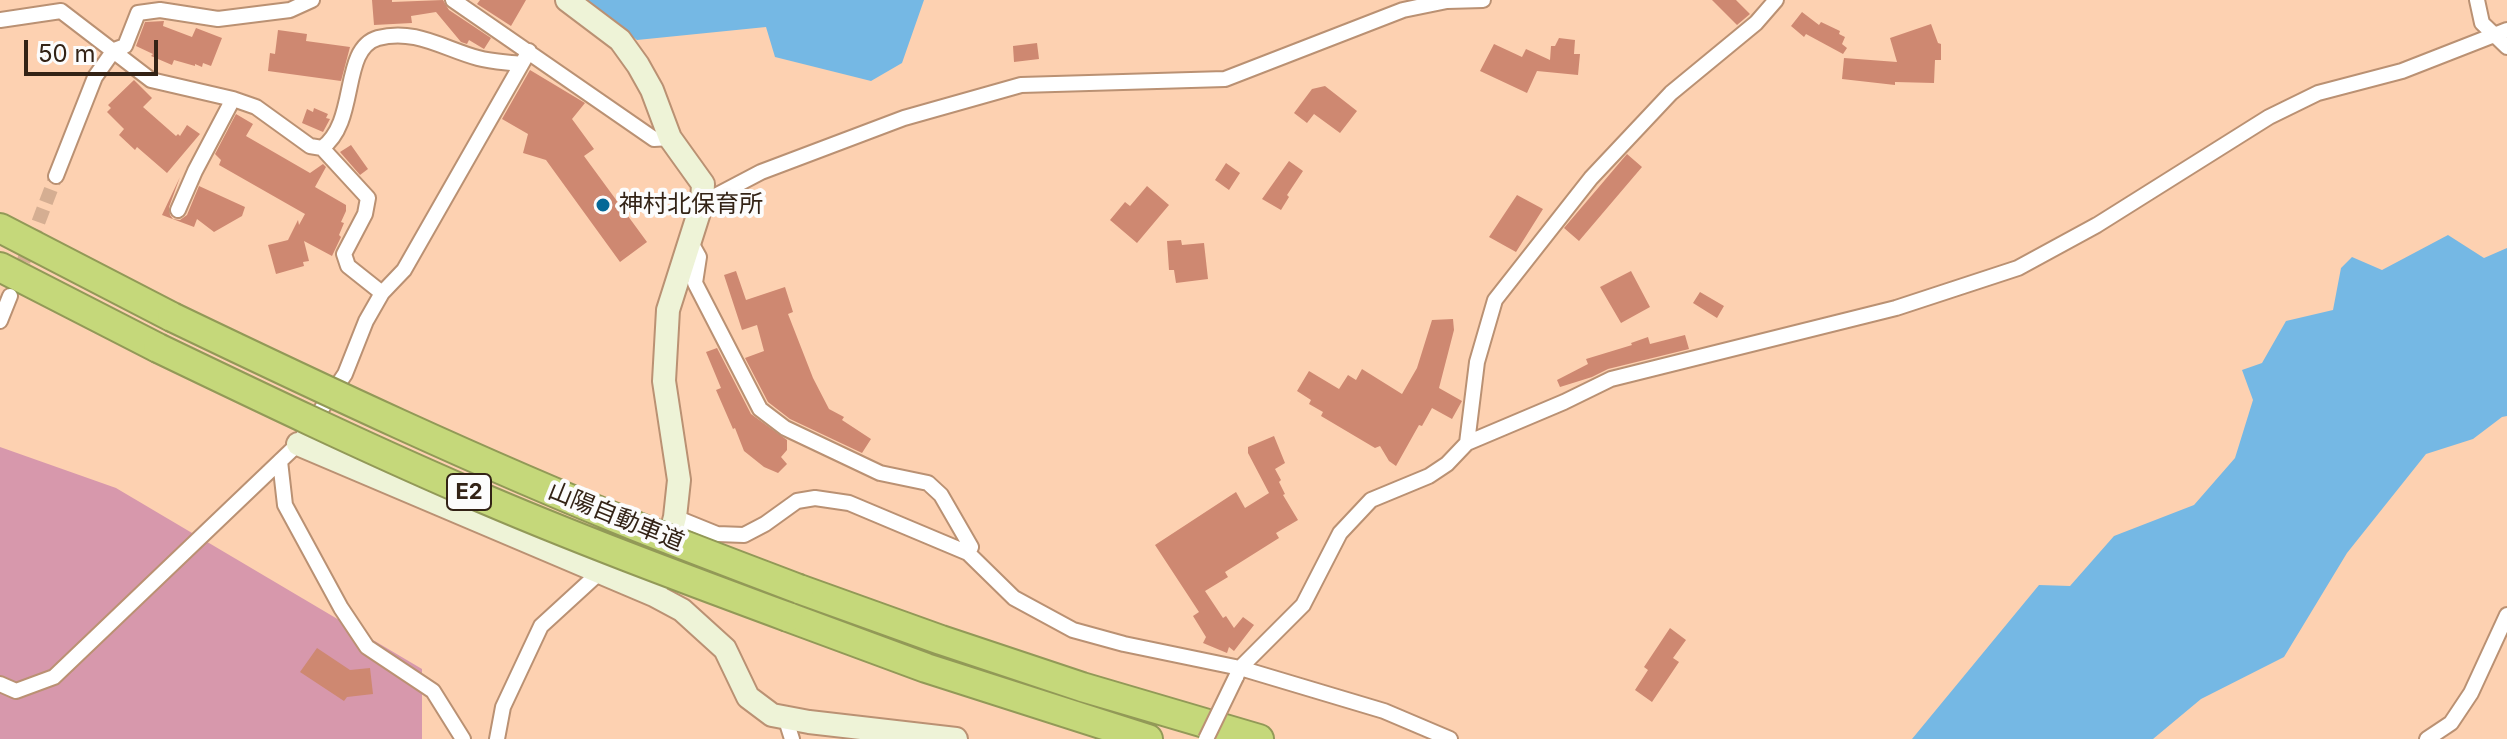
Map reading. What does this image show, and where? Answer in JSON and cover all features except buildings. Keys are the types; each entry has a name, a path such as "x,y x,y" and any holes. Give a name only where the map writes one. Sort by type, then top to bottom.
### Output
{"highway":[{"name":"山陽自動車道","path":"0,228 172,317 322,389 634,526 941,640 1259,739"},
{"name":"山陽自動車道","path":"0,267 318,425 623,556 941,673 1148,739"}],"street":[{"path":"56,176 95,77 114,50 125,46 138,13 160,10 218,19 290,10 312,0"},
{"path":"453,0 525,58 654,139 670,138"},
{"path":"567,0 620,40 652,90 670,138 703,184 702,203 668,310 664,381 679,480 675,517 654,595"},
{"path":"702,203 761,172 904,118 1021,85 1225,79 1403,10 1447,1 1483,0"},
{"path":"1467,443 1477,362 1495,300 1591,178 1671,93 1756,23 1776,0"},
{"path":"2477,0 2482,23 2501,32 2507,47"},
{"path":"0,20 61,11 151,80 256,107 310,146 322,148 368,198 365,214 344,254 348,266 382,293"},
{"path":"1206,739 1238,673 1303,605 1340,533 1371,500 1429,476 1447,464 1467,443 1611,379 1896,308 2018,268 2097,225 2269,117 2318,93 2402,71 2501,32"},
{"path":"322,148 332,140 345,113 355,60 376,39 411,35 480,59 525,58"},
{"path":"0,684 16,691 54,677 298,444 345,374 366,321 382,293 404,270 525,58"},
{"path":"178,210 233,99"},
{"path":"690,241 699,257 695,283 760,409 785,428 880,473 928,483 941,495 971,547 968,553"},
{"path":"0,320 10,296"},
{"path":"298,444 654,595 682,610 725,649 748,697 788,728 956,739"},
{"path":"280,461 285,505 341,608 367,647 433,691 463,739"},
{"path":"675,517 717,534 744,535 797,501 815,498 849,503 968,553 1014,598 1073,630 1384,711 1450,739"},
{"path":"497,739 503,707 541,626 600,572"},
{"path":"2427,739 2451,723 2471,693 2507,615"}],"shaded area":[{"path":"0,447 116,488 422,669 422,739 0,739"}],"water":[{"path":"585,0 924,0 902,63 871,81 775,57 766,27 637,40"},
{"path":"2448,235 2484,258 2507,248 2507,416 2473,439 2426,454 2347,553 2284,657 2201,699 2153,739 1912,739 2039,585 2070,586 2114,536 2194,505 2235,458 2253,400 2242,370 2262,363 2286,321 2333,310 2341,268 2352,257 2382,270"}],"tunnel":[{"path":"16,281 56,176"}],"place":[{"name":"神村北保育所","path":"603,205"}]}
